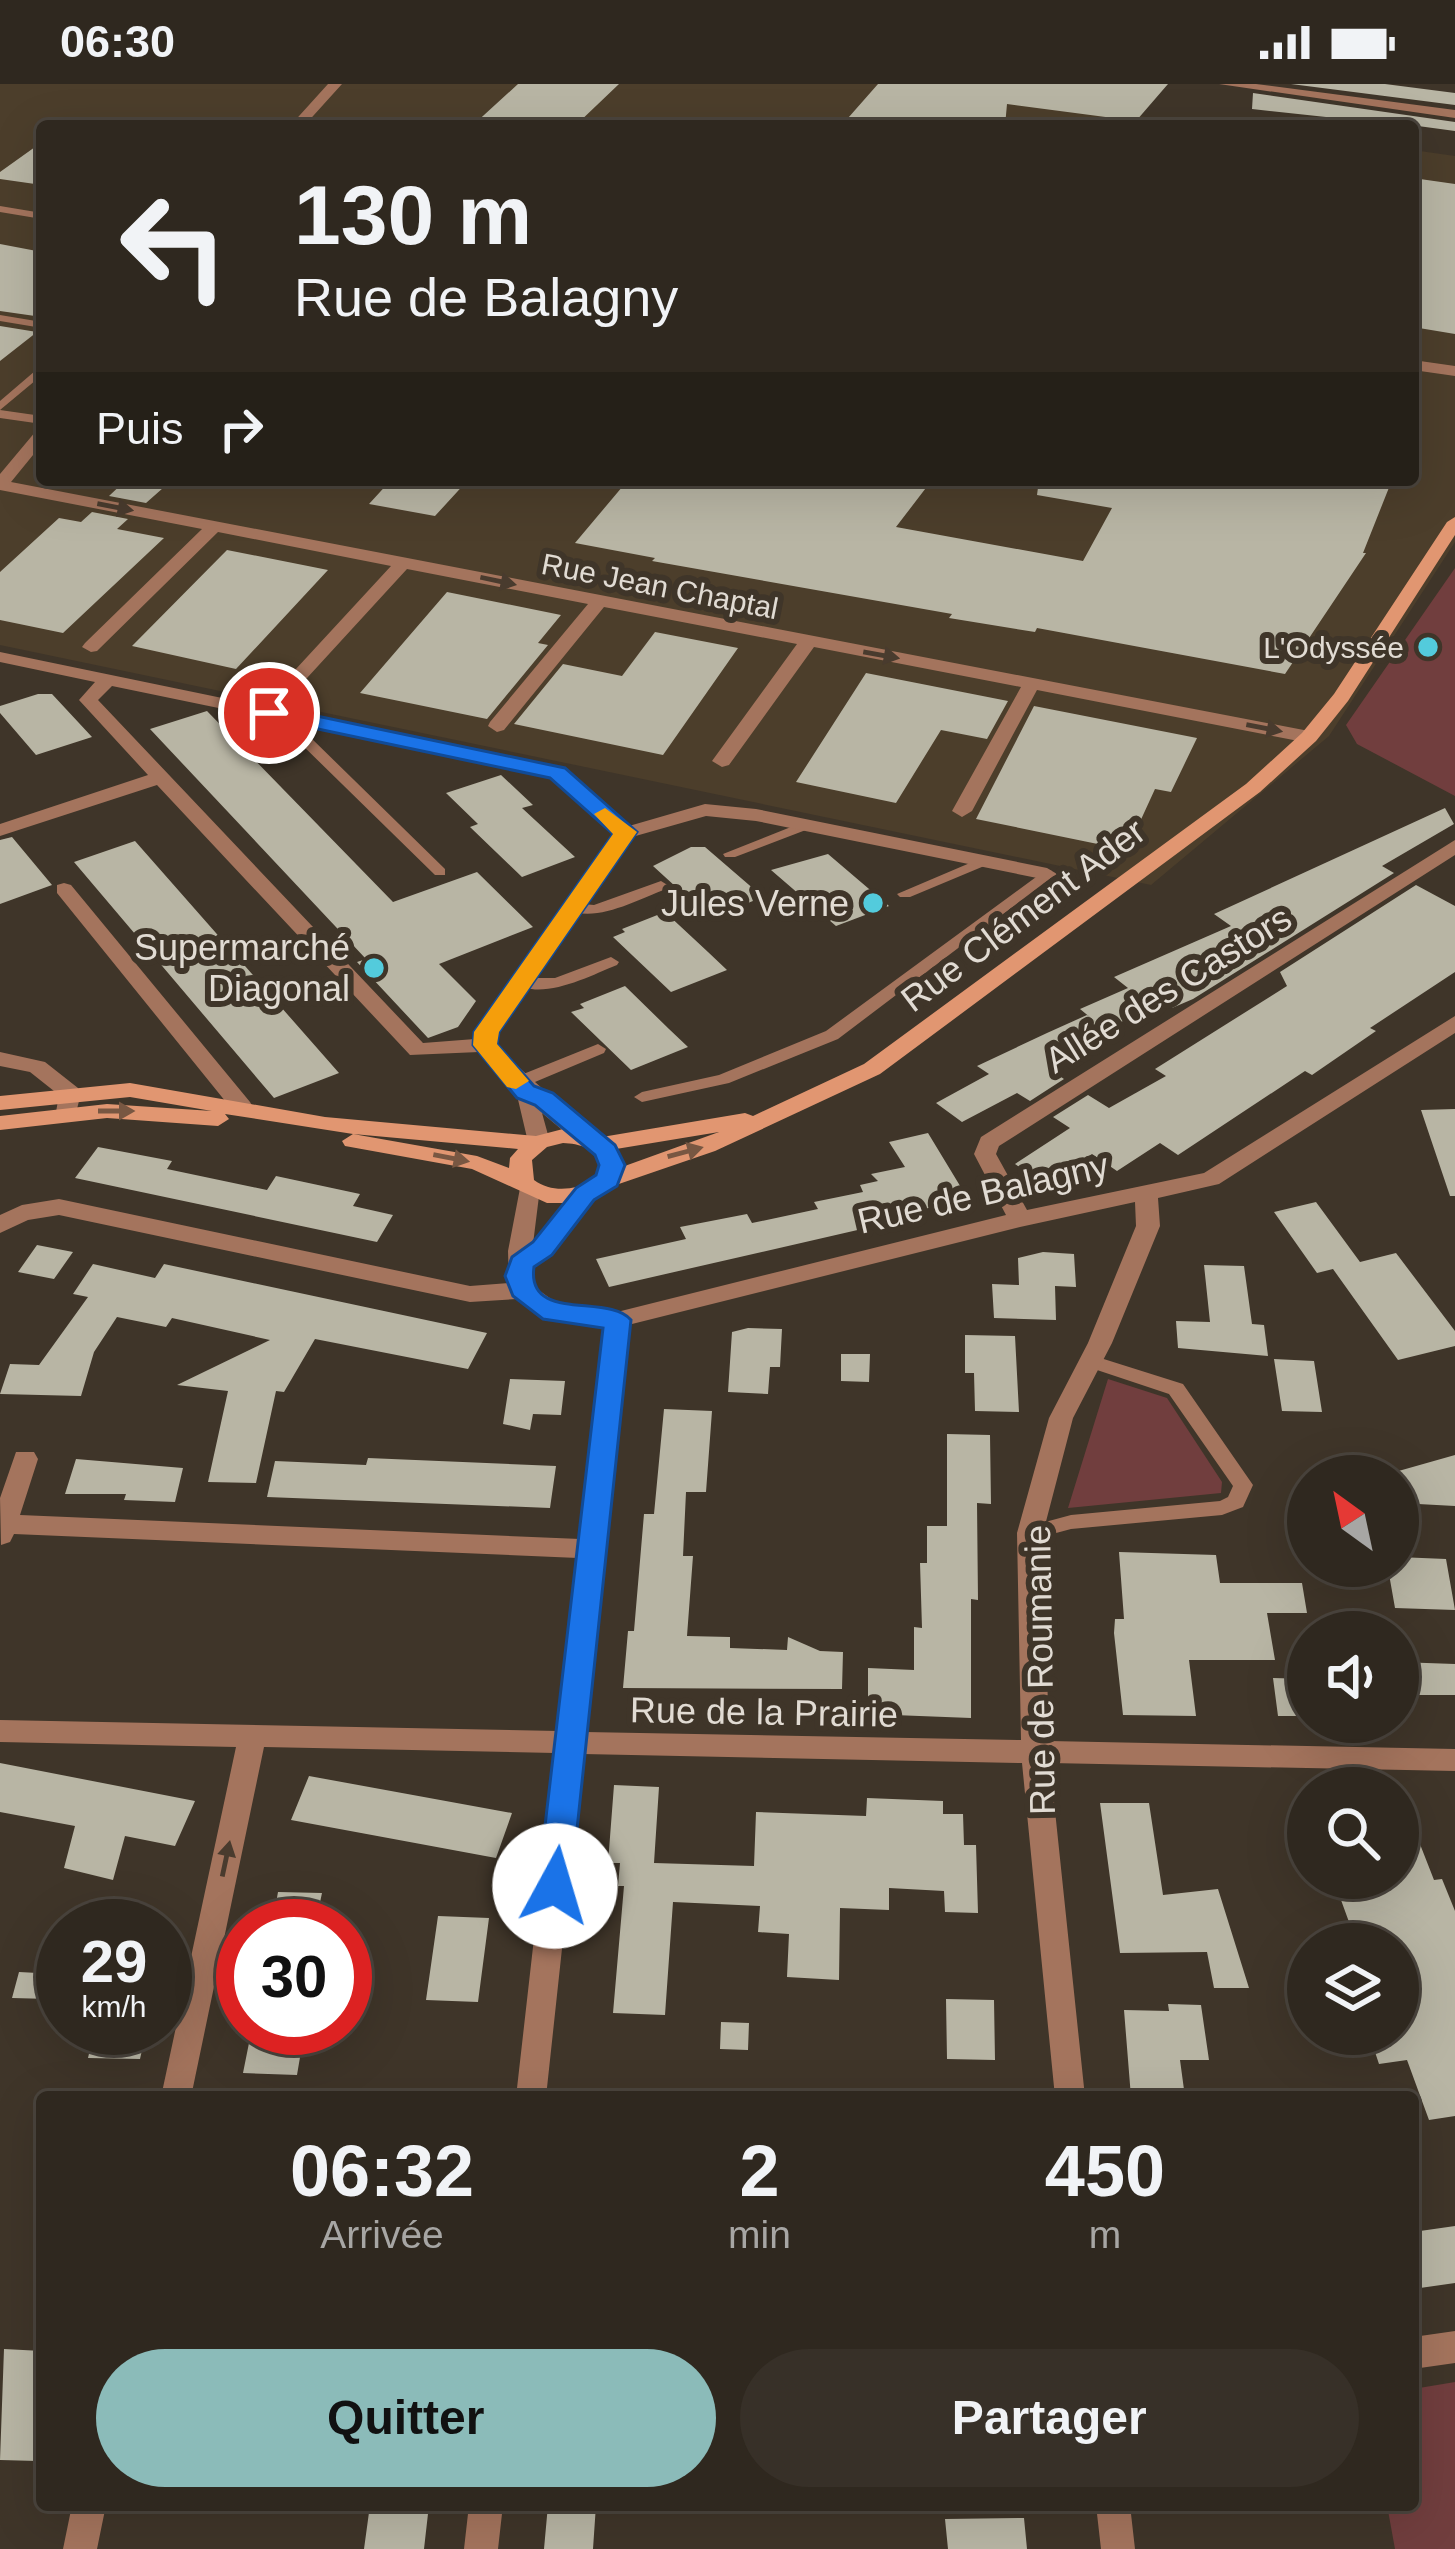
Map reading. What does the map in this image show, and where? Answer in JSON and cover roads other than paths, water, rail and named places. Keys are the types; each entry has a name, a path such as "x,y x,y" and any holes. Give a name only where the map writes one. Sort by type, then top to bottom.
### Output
{"street":[{"path":"303,120 335,84"},
{"path":"1226,84 1455,114"},
{"path":"1419,365 1455,371"},
{"path":"0,485 36,441"},
{"name":"Rue Jean Chaptal","path":"0,485 1309,737"},
{"name":"Rue Clément Ader","path":"608,1180 707,1146 759,1118 838,1086 909,1045 1253,788 1309,737 1341,697 1455,522"},
{"path":"91,647 214,526"},
{"path":"301,674 404,562"},
{"path":"497,725 599,602"},
{"path":"722,761 808,642"},
{"path":"0,657 558,773 626,832"},
{"path":"108,679 88,700 418,1050 485,1045"},
{"path":"962,811 1032,683"},
{"path":"0,830 161,777"},
{"path":"485,1045 487,1032 626,832 705,810 806,825 1047,874"},
{"name":"Allée des Castors","path":"1019,1219 985,1154 989,1142 1455,846"},
{"path":"64,889 242,1107"},
{"name":"Rue de Balagny","path":"522,1290 552,1312 617,1320 1019,1219 1211,1179 1455,1023"},
{"path":"485,1045 522,1087 544,1099 610,1157 608,1180 585,1194 542,1249 521,1263"},
{"path":"0,1059 37,1066 68,1103"},
{"path":"522,1087 538,1143"},
{"path":"0,1123 130,1090 325,1124 538,1143 562,1136 593,1142"},
{"path":"0,1103 68,1103 208,1118 477,1163 561,1198 585,1194"},
{"name":"Rue Clément Ader","path":"593,1142 759,1118"},
{"path":"0,1225 22,1213 59,1207 470,1294 522,1290 517,1247 527,1223 527,1186 519,1175 521,1158 538,1143"},
{"name":"Rue de Roumanie","path":"1069,2091 1035,1755 1030,1533 1060,1418 1148,1226 1146,1192"},
{"path":"532,2091 617,1320"},
{"path":"25,1460 2,1530 589,1549"},
{"name":"Rue de la Prairie","path":"0,1731 1455,1760"},
{"path":"177,2091 253,1738"},
{"path":"1419,2352 1455,2347"},
{"path":"80,2549 88,2511"},
{"path":"482,2549 485,2511"},
{"path":"1114,2511 1118,2549"}],"lane":[{"path":"0,209 36,215"},
{"path":"0,318 36,325"},
{"path":"0,410 36,375"},
{"path":"0,410 36,419"},
{"path":"309,721 302,736 440,872"},
{"path":"730,854 806,825"},
{"path":"905,894 984,861"},
{"path":"642,1097 723,1079 832,1035 1047,874"},
{"path":"572,908 596,910 661,886"},
{"path":"520,983 557,983 611,962"},
{"path":"522,1087 598,1049"},
{"path":"1030,1533 1071,1522 1222,1508 1235,1502 1243,1485 1176,1389 1090,1361"}],"place":[{"name":"L'Odyssée","path":"1428,647"},
{"name":"Jules Verne","path":"873,903"},
{"name":"Supermarché Diagonal","path":"374,968"}]}
